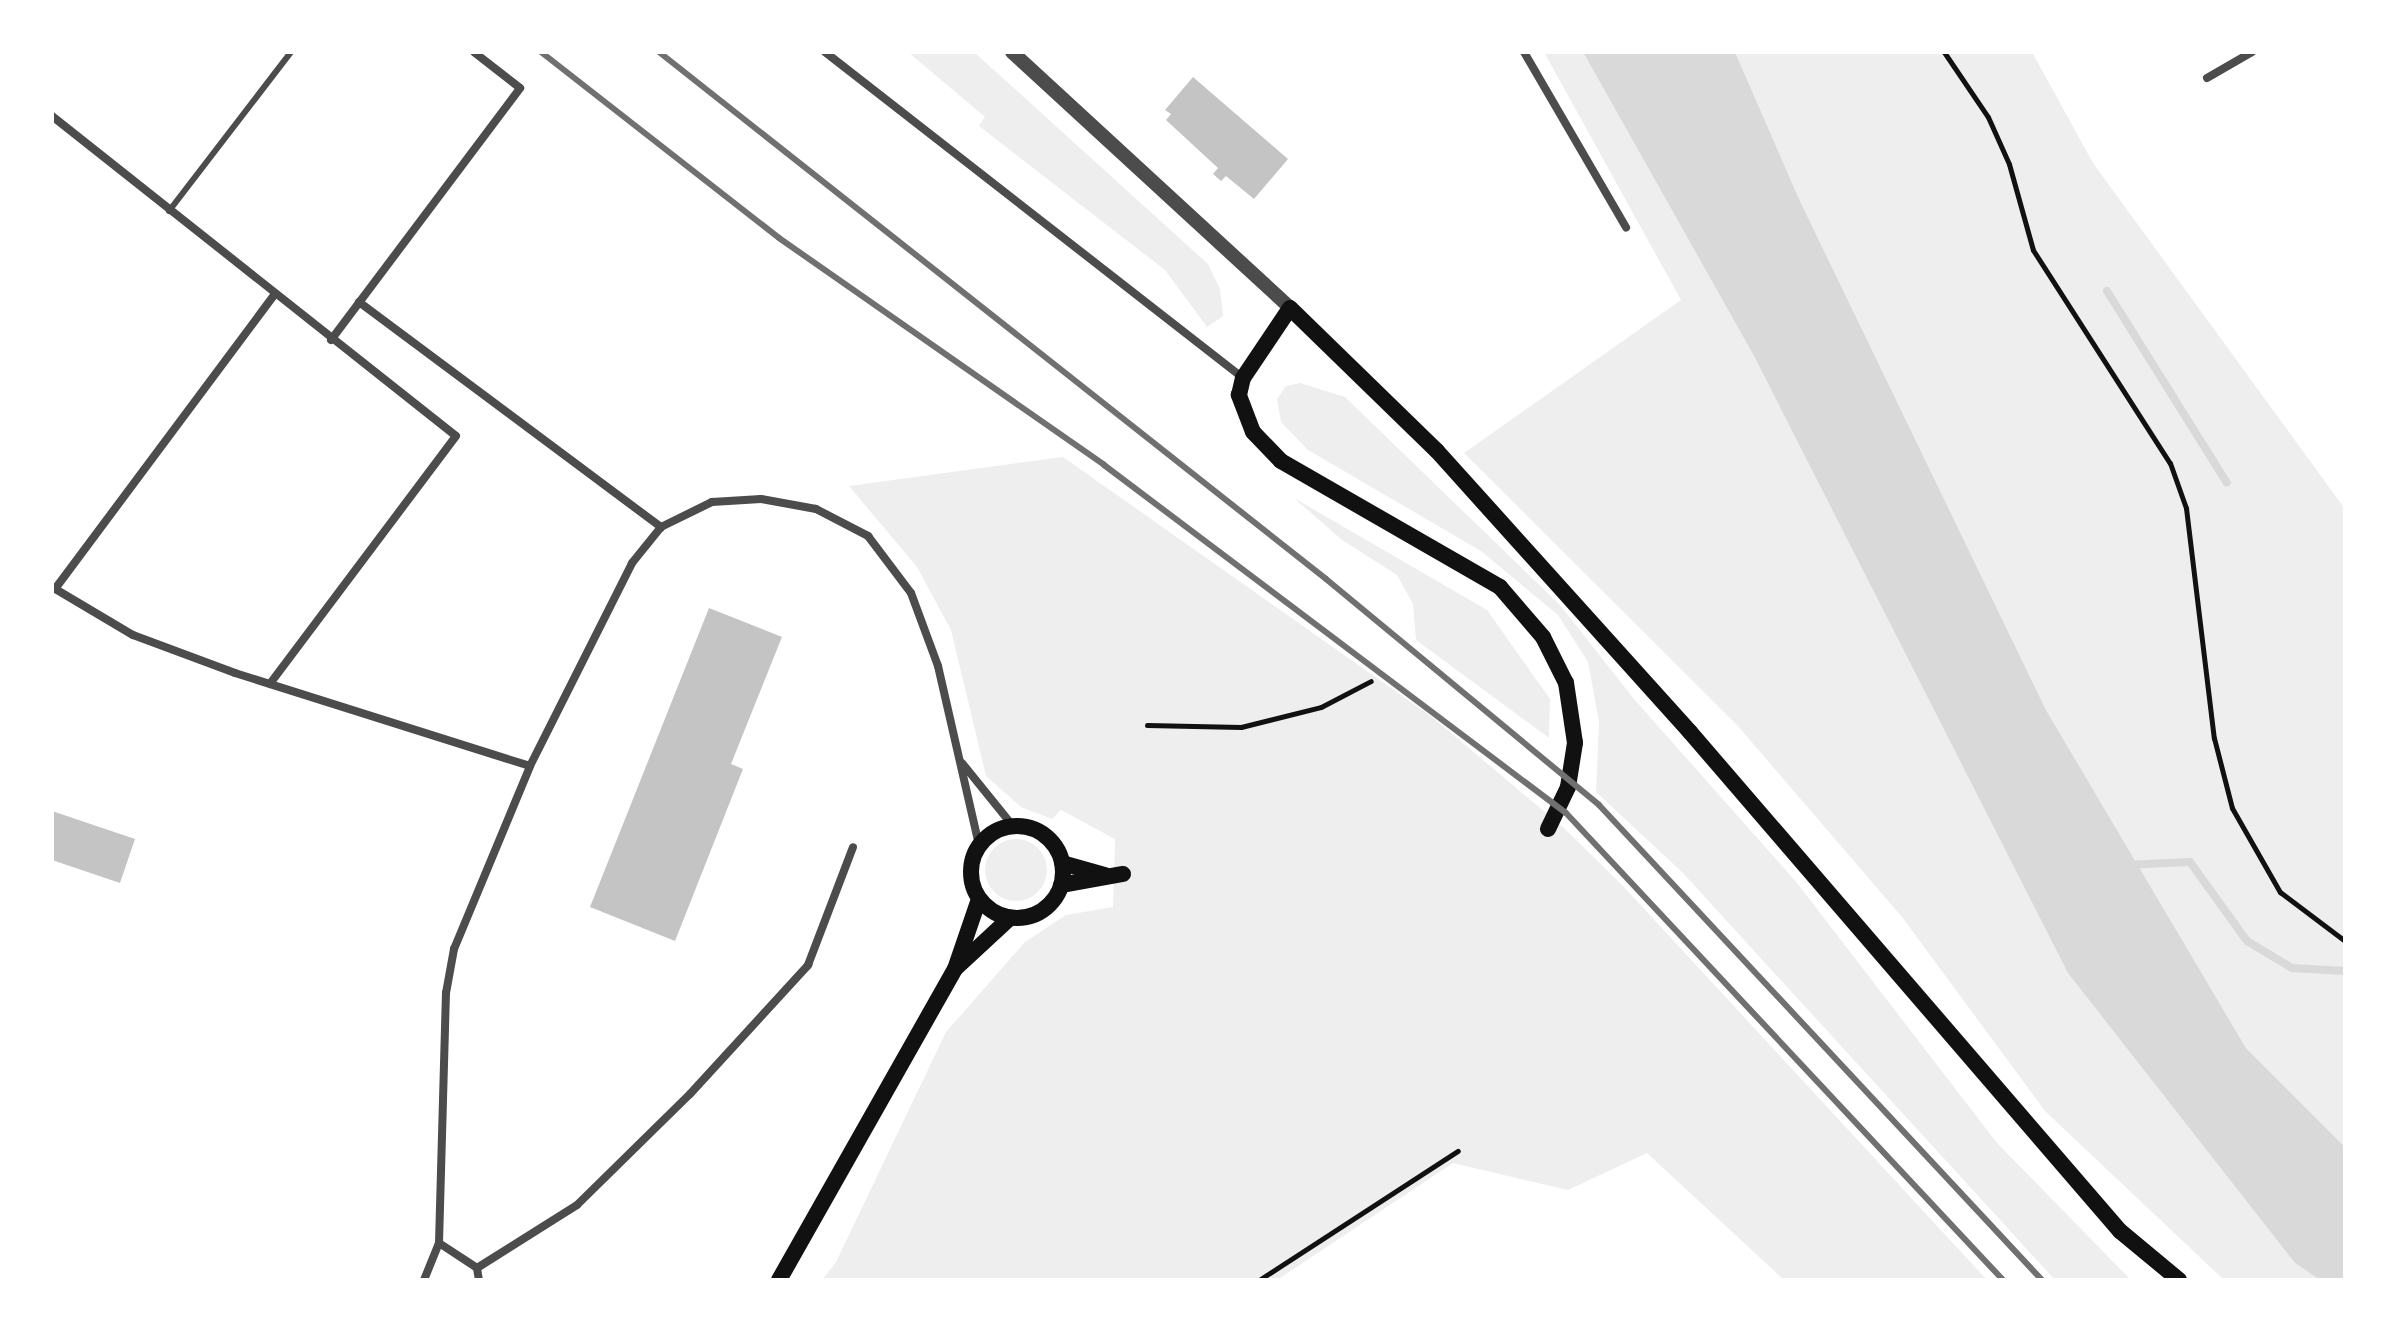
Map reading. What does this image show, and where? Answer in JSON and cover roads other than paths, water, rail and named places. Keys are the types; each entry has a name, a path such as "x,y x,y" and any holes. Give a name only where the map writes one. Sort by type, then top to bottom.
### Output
{"main road":[{"path":"1548,829 1568,787 1575,743 1566,683 1543,637 1500,587 1281,461 1253,432 1239,395 1243,378 1290,308 1437,451 1711,756 2120,1231 2179,1280"},
{"path":"779,1280 955,969 979,899 970,872 979,845 1013,826 1049,839 1062,863 1061,885 1042,911 1010,918 955,969"},
{"path":"1061,885 1115,875 1062,863"},
{"path":"979,899 1010,918"}],"street":[{"path":"331,340 520,88 474,52"},
{"path":"825,52 1243,378"},
{"path":"1012,52 1290,308"},
{"path":"1524,52 1626,227"},
{"path":"2207,78 2252,52"},
{"path":"52,116 274,295 456,436 270,684"},
{"path":"274,295 54,588 133,635 270,684 530,766"},
{"path":"359,302 661,527"},
{"path":"424,1280 439,1243 446,993 454,949 530,766 632,563 661,527 712,502 761,499 816,509 868,536 911,593 938,666 979,845"},
{"path":"959,760 1013,826"},
{"path":"477,1268 577,1205 690,1094 808,965 853,847"},
{"path":"439,1243 477,1268 479,1280"}],"lane":[{"path":"169,211 291,52"}],"waterway":[{"path":"2107,291 2227,483"},
{"path":"2126,865 2190,862 2247,941 2292,968 2345,971"}],"railway":[{"path":"541,52 779,238 1104,465 1566,813 2003,1280"},
{"path":"659,52 1326,579 1599,805 2042,1280"}]}
